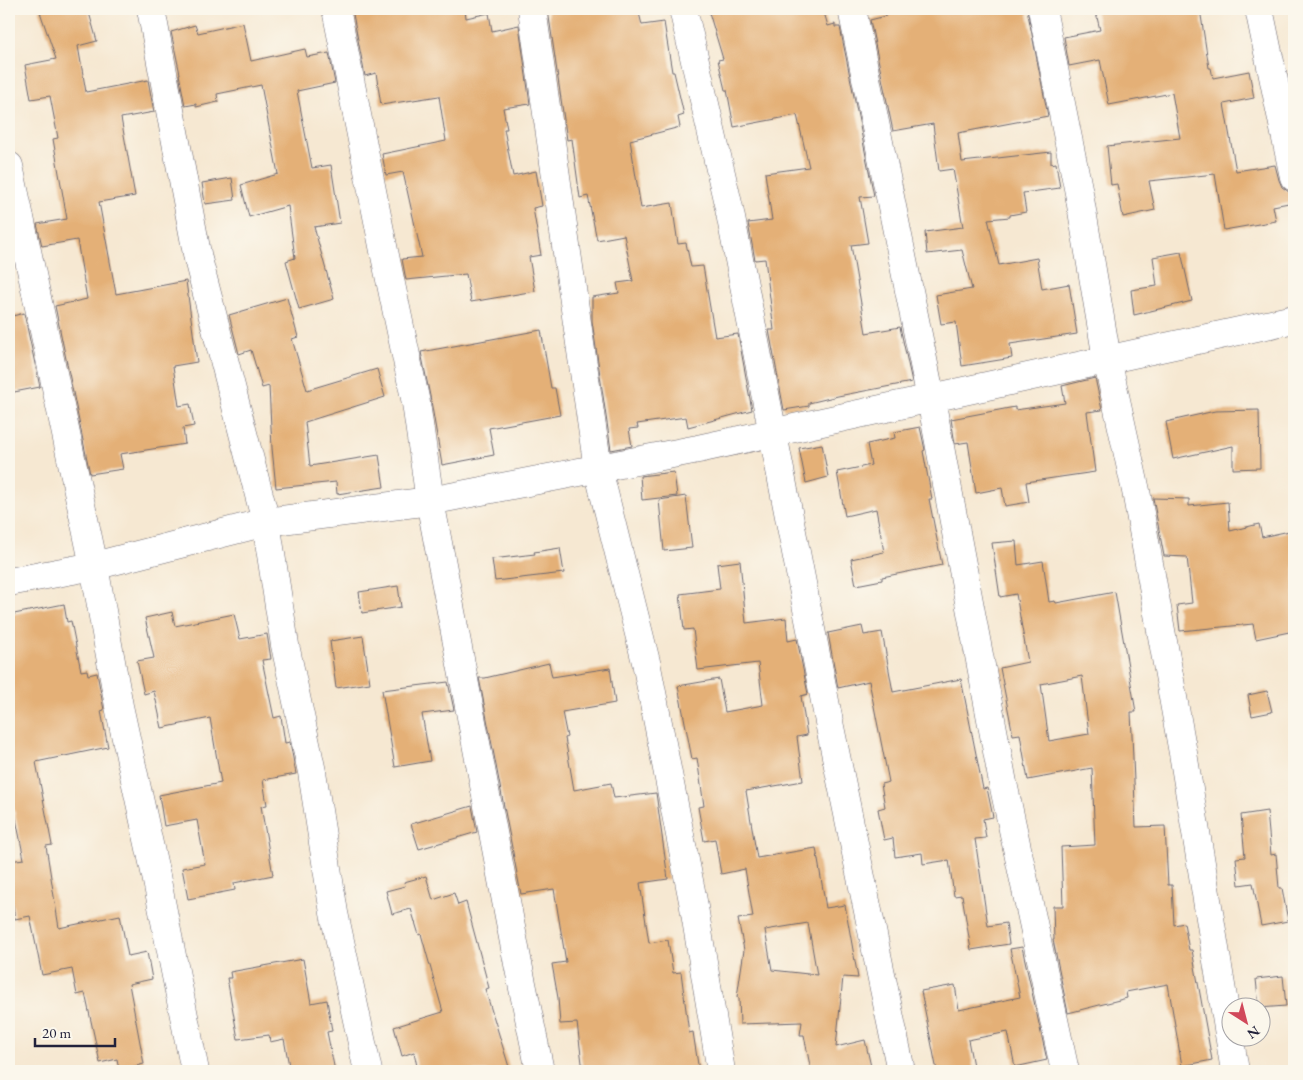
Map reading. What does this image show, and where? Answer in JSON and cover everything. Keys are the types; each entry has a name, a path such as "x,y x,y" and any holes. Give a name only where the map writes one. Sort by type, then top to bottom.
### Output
{"street":[{"path":"151,9 198,259 266,522 285,645 312,772 334,913 368,1071"},
{"path":"336,9 416,403 430,501 540,1071"},
{"path":"532,9 598,469 646,662 693,902 722,1071"},
{"path":"683,9 728,208 830,727 901,1071"},
{"path":"852,9 931,399 1004,783 1065,1071"},
{"path":"1042,9 1079,193 1107,359 1140,510 1234,1071"},
{"path":"1259,9 1294,178"},
{"path":"9,166 94,566 118,706 156,876 195,1071"},
{"path":"9,582 94,566 266,522 430,501 598,469 931,399 1294,319"}],"building":[{"path":"39,9 88,9 97,41 78,46 86,92 148,80 154,112 121,118 135,196 99,202 116,294 186,281 197,362 173,366 179,406 190,404 194,426 183,428 185,444 120,454 123,469 90,474 55,306 87,299 77,240 42,246 37,224 67,219 53,139 58,138 50,96 31,99 25,65 56,59"},
{"path":"352,9 465,9 466,18 489,13 492,31 519,25 530,104 503,108 507,129 504,129 513,176 536,171 542,206 533,208 541,255 529,257 535,291 471,302 466,274 406,280 402,259 422,257 403,172 386,175 382,154 446,141 439,96 381,105 376,73 365,76"},
{"path":"638,9 642,25 664,22 672,72 674,72 684,115 678,117 680,127 630,140 641,208 672,203 678,244 686,243 691,267 703,266 715,337 738,334 752,410 688,427 686,417 637,424 638,428 629,429 632,446 611,450 592,321 592,297 619,293 617,283 633,281 624,235 597,240 588,196 580,198 572,139 567,140 548,10"},
{"path":"708,9 823,9 828,26 835,24 835,27 840,27 874,196 860,197 868,243 851,245 866,333 900,327 912,382 838,396 809,403 809,406 784,410 769,330 774,330 765,259 755,260 748,223 772,220 765,173 809,167 797,115 734,127 727,90 725,90 718,60 723,59"},
{"path":"884,9 1027,9 1048,116 958,133 962,162 1051,152 1051,164 1056,163 1060,188 1023,193 1026,212 1010,215 1010,217 988,219 999,265 1037,258 1042,289 1069,284 1077,334 1010,344 1012,358 962,366 956,322 941,324 936,295 972,289 962,250 927,254 925,232 963,227 953,169 939,171 933,124 893,131 870,20 886,16"},
{"path":"1095,9 1200,9 1209,68 1211,68 1213,78 1249,71 1254,98 1224,104 1236,171 1275,165 1282,187 1289,192 1293,192 1294,202 1273,206 1276,221 1224,230 1215,174 1149,181 1155,210 1123,217 1117,184 1111,185 1107,146 1180,138 1172,93 1109,105 1100,60 1069,66 1064,37 1100,30"},
{"path":"243,23 251,61 305,49 307,57 329,53 335,83 297,91 312,168 331,165 340,223 314,227 334,299 299,309 286,261 295,258 288,206 249,217 241,185 278,174 261,85 217,94 218,102 196,107 196,104 185,106 171,32 195,25 198,33"},
{"path":"232,178 235,200 205,204 202,183"},
{"path":"1181,252 1192,301 1134,315 1131,290 1157,286 1153,257"},
{"path":"287,298 298,337 292,339 307,390 377,369 385,397 305,422 310,466 379,455 384,487 337,494 336,482 276,488 269,386 262,388 251,350 239,354 229,315"},
{"path":"24,313 40,387 9,393 9,317"},
{"path":"541,330 551,388 555,388 560,415 489,428 494,455 442,465 421,352"},
{"path":"1095,378 1102,410 1087,412 1095,472 1026,482 1029,502 1005,506 1002,488 976,493 968,442 955,444 951,419 1015,407 1015,410 1065,403 1062,386"},
{"path":"1259,410 1260,468 1233,469 1233,446 1173,459 1166,422 1215,411"},
{"path":"920,427 932,499 929,499 942,565 882,577 882,580 856,585 851,559 884,552 876,509 845,516 837,472 871,465 867,444 895,438 894,432"},
{"path":"822,444 828,477 806,483 799,448"},
{"path":"674,472 677,496 642,500 640,476"},
{"path":"686,496 692,548 664,551 659,500"},
{"path":"1153,498 1189,499 1189,506 1228,502 1230,531 1259,524 1262,537 1294,530 1294,631 1256,639 1253,624 1180,631 1177,605 1192,603 1187,557 1164,556"},
{"path":"1016,541 1018,565 1043,561 1049,602 1055,601 1056,603 1115,592 1136,712 1131,712 1136,827 1165,826 1168,885 1172,885 1174,925 1184,923 1189,950 1192,950 1212,1060 1182,1066 1168,984 1126,992 1127,998 1068,1013 1053,940 1053,906 1063,906 1061,847 1095,845 1092,768 1028,780 1020,734 1013,735 1000,668 1028,662 1016,594 1000,597 992,543","holes":["1082,676 1089,734 1049,741 1041,684"]},
{"path":"560,548 564,573 495,581 492,559 535,554 534,552"},
{"path":"740,561 746,623 786,618 788,641 797,639 808,694 801,696 807,735 797,737 803,781 746,791 757,858 816,848 826,908 845,905 858,978 843,977 836,1047 865,1040 872,1071 811,1071 804,1035 800,1035 802,1022 740,1024 739,998 737,997 744,950 738,919 753,917 745,869 721,874 715,839 704,841 698,807 704,806 697,758 692,759 678,686 719,679 725,712 763,705 758,663 698,670 693,629 684,630 680,594 720,589 717,564","holes":["808,923 817,975 772,970 765,930"]},
{"path":"398,586 401,607 362,613 359,592"},
{"path":"64,604 67,622 71,621 81,671 87,670 88,675 97,673 104,710 101,711 108,747 36,762 52,845 46,846 59,928 120,915 128,956 147,952 152,979 129,984 144,1064 119,1070 117,1059 100,1063 85,993 77,995 72,969 42,975 30,916 15,919 9,881 9,861 24,859 9,784 9,615"},
{"path":"172,612 175,626 234,614 240,639 267,634 271,659 262,660 274,718 281,716 285,743 290,742 296,774 263,780 267,805 261,806 273,875 234,883 235,890 188,899 182,868 205,864 197,820 164,826 159,795 221,783 210,718 162,728 154,691 144,694 137,661 154,658 145,618"},
{"path":"862,626 864,635 882,632 893,692 961,679 983,789 987,788 993,817 983,819 986,838 975,839 988,926 1006,923 1009,944 971,950 962,895 954,896 949,860 923,864 922,853 895,857 893,838 884,840 878,809 885,807 881,784 889,782 869,681 838,688 828,633"},
{"path":"363,636 370,683 336,688 330,641"},
{"path":"549,663 552,677 610,668 615,703 562,712 574,790 611,783 614,798 656,793 668,879 640,883 649,943 668,940 673,973 681,972 689,1033 693,1032 699,1071 583,1071 577,1023 560,1024 552,964 566,962 554,889 521,894 479,678"},
{"path":"448,682 454,710 422,714 430,761 395,767 382,690"},
{"path":"1267,691 1272,712 1252,716 1248,695"},
{"path":"472,806 477,832 419,849 411,824"},
{"path":"1267,811 1271,855 1276,854 1279,888 1282,888 1288,921 1261,926 1253,883 1239,885 1236,858 1245,857 1241,815"},
{"path":"426,876 433,900 454,893 458,905 466,902 489,988 485,989 509,1067 496,1071 418,1071 414,1052 402,1056 394,1027 443,1012 421,934 419,935 411,909 392,914 386,891 405,886 404,882"},
{"path":"1022,947 1047,1060 1015,1067 1008,1032 968,1040 974,1071 937,1071 921,991 955,985 959,1010 1020,997 1010,949"},
{"path":"303,959 311,1003 327,1000 332,1031 327,1032 335,1071 290,1071 284,1039 270,1042 269,1035 238,1039 227,978 231,978 230,972"},
{"path":"1283,976 1286,1006 1270,1007 1270,998 1258,998 1256,979"}]}
